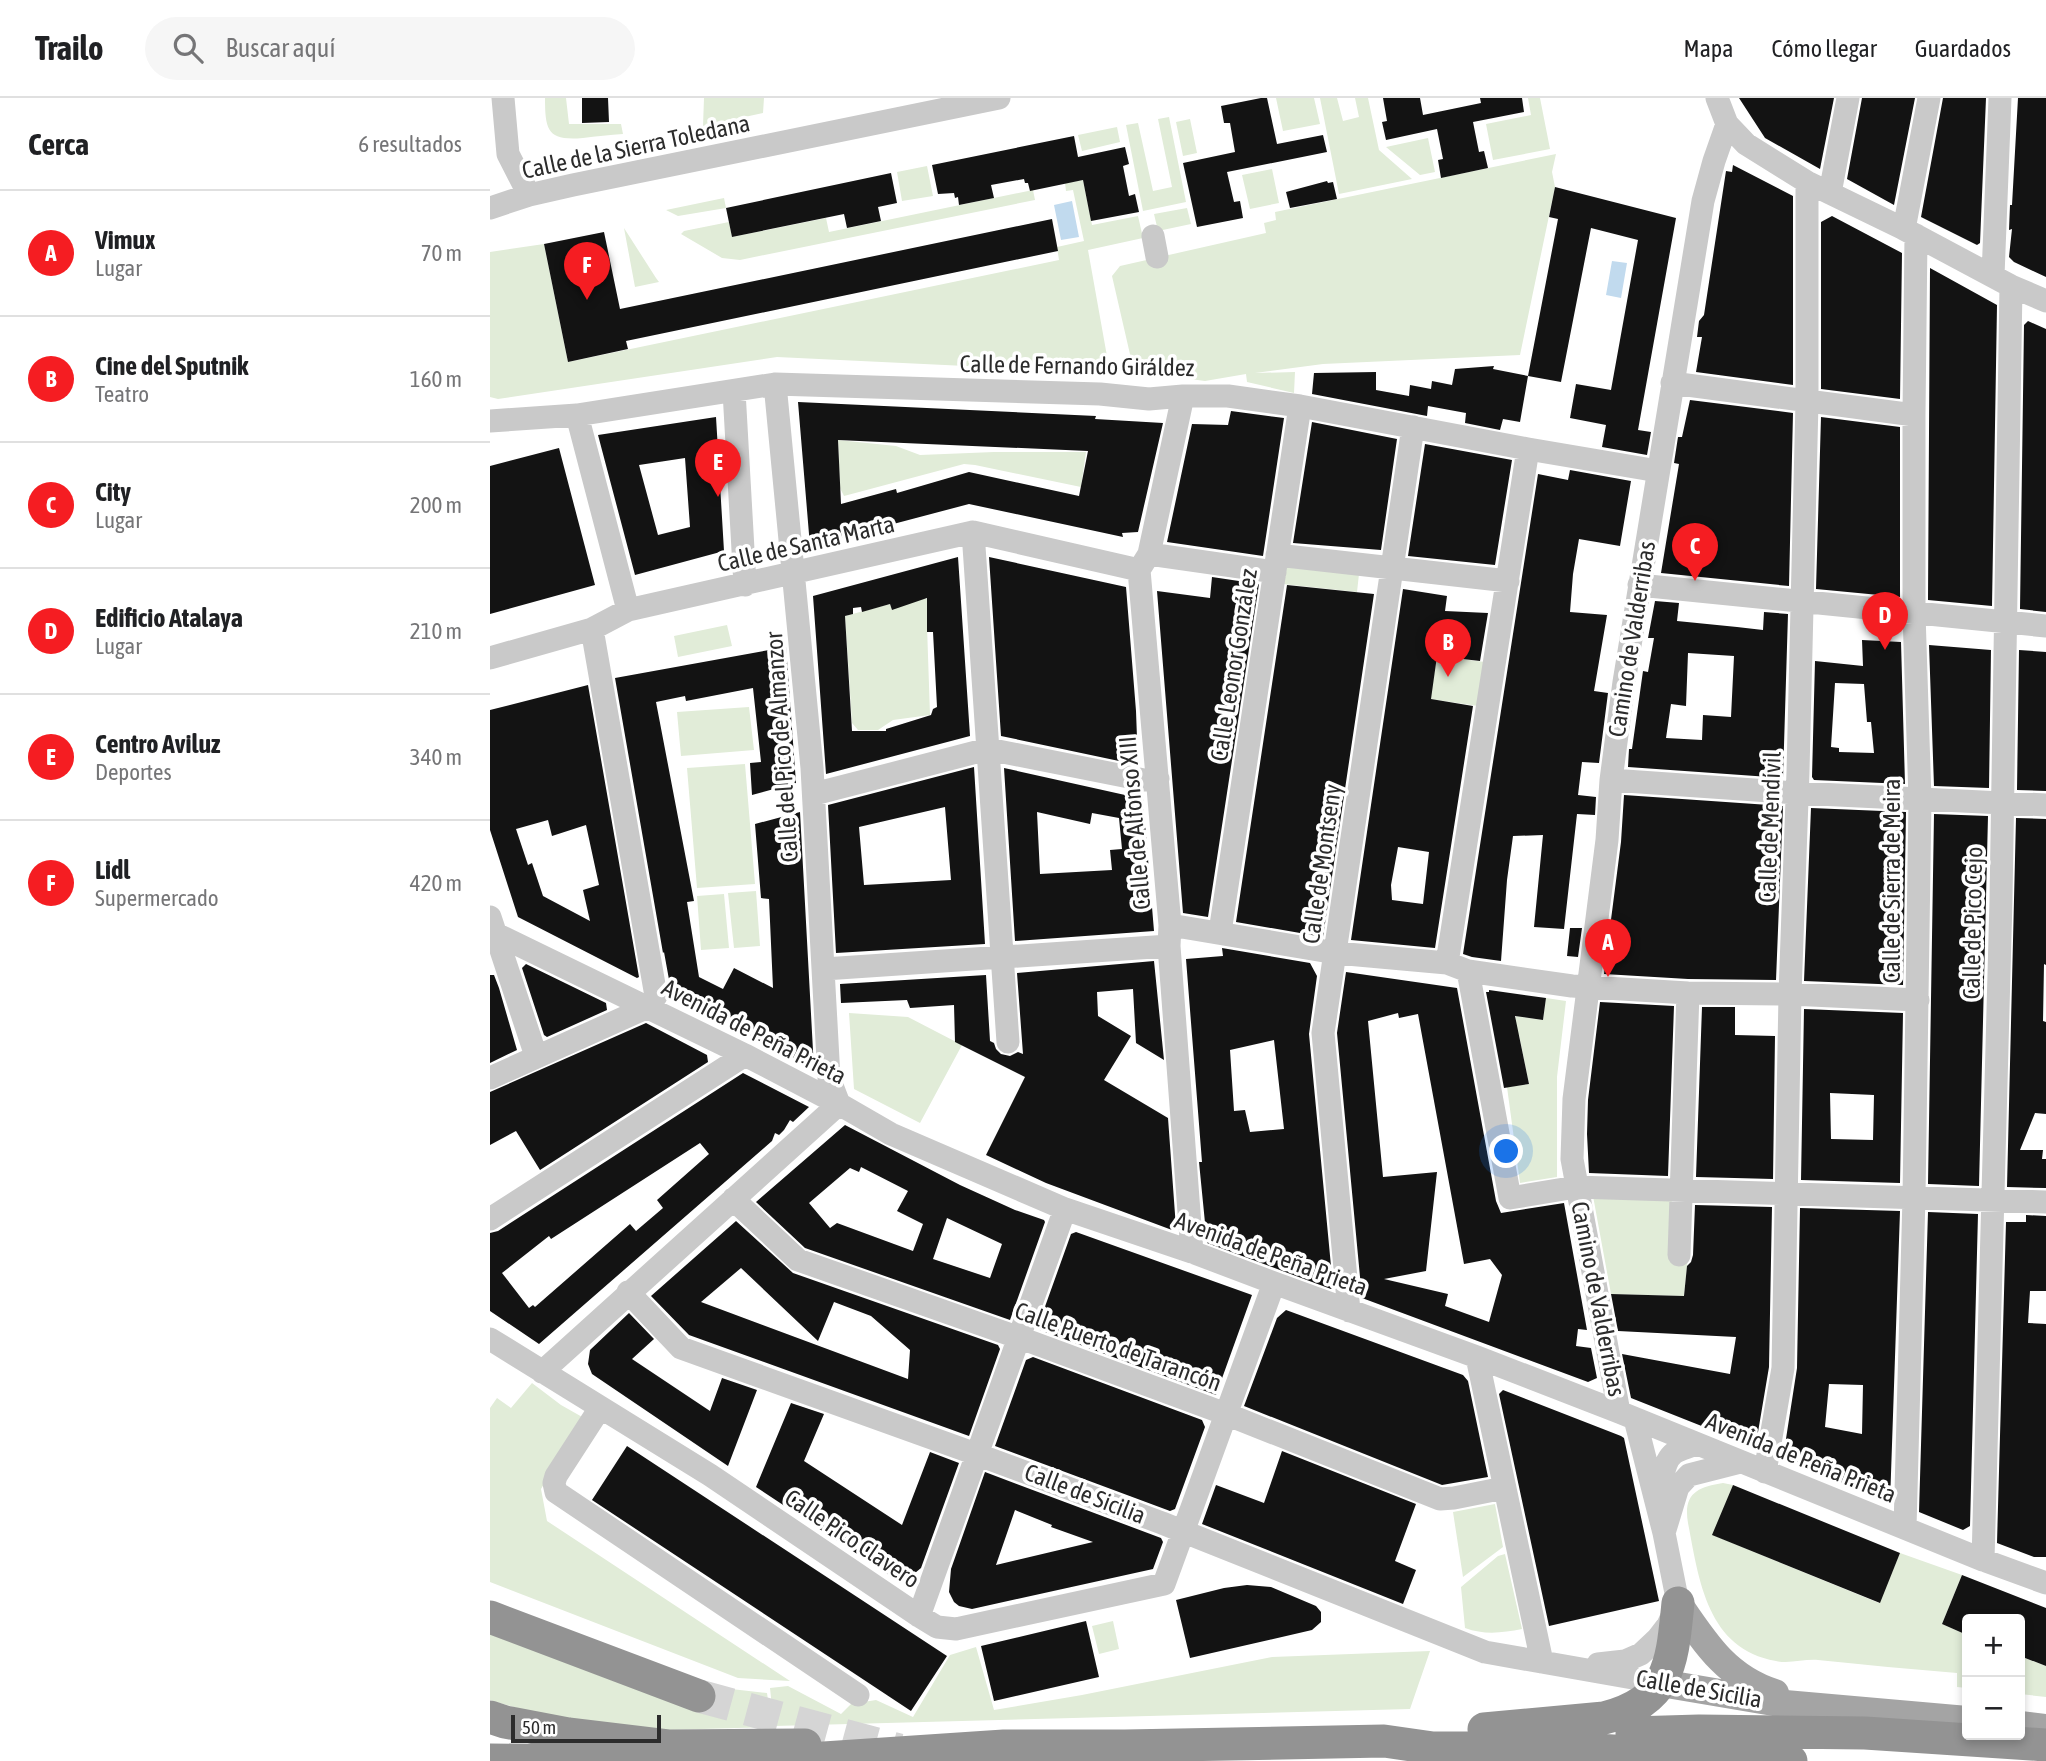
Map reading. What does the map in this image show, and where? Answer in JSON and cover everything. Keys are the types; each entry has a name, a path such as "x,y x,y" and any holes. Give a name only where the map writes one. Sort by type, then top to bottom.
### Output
{"highway":[{"path":"1432,1741 1604,1718 1640,1703 1661,1683 1667,1672 1672,1657 1678,1603"},
{"path":"490,1617 699,1696"},
{"path":"490,1717 505,1723 568,1734 668,1746 1125,1746 1432,1741 1699,1731 1865,1732 2046,1745"},
{"path":"1432,1741 1791,1761"},
{"path":"779,1761 1003,1746"},
{"path":"490,1759 639,1761"}],"main road":[{"path":"1678,1603 1713,1653 1740,1676 1772,1693 1839,1708 1962,1720"},
{"name":"Calle de Sicilia","path":"1661,1683 1785,1704 1839,1708"},
{"path":"2025,1726 2046,1728"}],"street":[{"path":"503,98 508,154 529,195"},
{"name":"Calle de la Sierra Toledana","path":"490,208 529,195 999,98"},
{"path":"1717,98 1727,124 1746,145 1807,182 2046,301"},
{"path":"1830,193 1848,98"},
{"name":"Calle de Sierra de Meira","path":"1905,1528 1914,1197 1920,800 1914,613 1910,232 1929,98"},
{"name":"Calle de Pico Cejo","path":"1983,1560 2007,621 2000,98"},
{"name":"Camino de Valderribas","path":"1678,1603 1664,1533 1627,1416 1572,1159 1574,1099 1611,780 1639,585 1703,201 1727,124"},
{"name":"Calle de Mendívil","path":"1765,1472 1783,1368 1790,994 1807,402 1807,182"},
{"path":"1672,383 1914,415"},
{"name":"Calle de Fernando Giráldez","path":"490,421 577,415 775,384 1100,394 1149,399 1228,396 1300,406 1658,471"},
{"name":"Calle del Pico de Almanzor","path":"775,384 814,794 829,1079 839,1104"},
{"path":"734,391 746,584"},
{"name":"Calle de Alfonso XIII","path":"1183,396 1144,562 1192,1252"},
{"name":"Calle Leonor González","path":"1220,932 1300,406"},
{"path":"577,415 628,610"},
{"name":"Calle de Montseny","path":"1349,1311 1322,1033 1413,427"},
{"path":"1457,967 1528,449"},
{"path":"973,533 1008,1042"},
{"name":"Calle de Santa Marta","path":"490,658 592,629 628,610 973,533 1144,562 1393,568 1508,581"},
{"path":"1639,585 2046,626"},
{"path":"490,1078 648,1007 656,996 592,629"},
{"path":"814,794 988,749 1144,780 1158,779"},
{"path":"1611,780 1797,793 2046,805"},
{"path":"492,929 536,1056"},
{"name":"Avenida de Peña Prieta","path":"492,929 745,1055 891,1134 1065,1209 1192,1252 1477,1357 2046,1583"},
{"path":"824,969 1003,958 1170,935 1220,932 1336,953 1457,967 1587,987 1918,1000"},
{"name":"Camino de Valderribas","path":"1457,967 1510,1198 1576,1187"},
{"path":"1679,1255 1688,993"},
{"path":"490,1219 745,1055"},
{"path":"542,1371 839,1104"},
{"path":"1576,1187 2046,1202"},
{"name":"Calle Puerto de Tarancón","path":"733,1199 798,1260 1226,1414 1440,1499 1454,1499 1504,1488"},
{"path":"919,1616 1065,1209"},
{"path":"1184,1531 1274,1283"},
{"name":"Calle de Sicilia","path":"628,1292 681,1348 1184,1531 1485,1652 1661,1683"},
{"name":"Calle Pico Clavero","path":"490,1339 710,1475 937,1627 956,1629 1164,1584 1184,1531"},
{"path":"1477,1357 1504,1488 1551,1663"},
{"path":"600,1408 556,1476 556,1492 858,1695"},
{"name":"Camino de Valderribas","path":"1664,1533 1661,1496 1666,1467 1673,1454 1696,1444"},
{"name":"Camino de Valderribas","path":"1664,1533 1678,1487 1689,1475 1740,1462"},
{"name":"Calle de Sicilia","path":"1551,1663 1616,1663 1642,1654 1663,1631 1678,1603"}],"green space":[{"path":"545,98 566,98 569,124 621,124 623,134 562,138 551,132 548,126"},
{"path":"704,98 764,98 763,113 703,126"},
{"path":"1276,98 1314,98 1320,124 1283,131"},
{"path":"1320,98 1337,98 1343,121 1359,117 1355,98 1368,98 1379,150 1412,179 1339,194"},
{"path":"1528,98 1540,98 1550,149 1493,160 1486,124 1531,115"},
{"path":"1169,117 1186,202 1143,211 1126,125 1138,123 1153,191 1172,187 1158,119"},
{"path":"1190,119 1197,153 1183,156 1176,122"},
{"path":"1117,127 1120,142 1082,151 1078,135"},
{"path":"1428,138 1435,172 1420,175 1386,147"},
{"path":"1556,154 1552,172 1555,187 1520,355 1323,364 1255,373 1295,372 1294,393 1247,382 1246,374 1205,381 1168,376 1135,376 1112,276 1120,266 1266,233 1264,223 1276,220 1275,212"},
{"path":"927,166 933,196 902,201 897,172"},
{"path":"1272,169 1279,203 1250,209 1242,175"},
{"path":"1083,180 1092,225 1138,216 1143,238 1088,250 1110,373 777,357 498,399 490,397 490,252 544,244 568,362 1059,260 1057,247 1084,241 1073,190 1066,191 1065,183"},
{"path":"1033,190 1035,200 740,260 722,258 681,234 684,231 729,222 732,237 826,218 829,232"},
{"path":"724,198 726,208 678,216 666,210"},
{"path":"1187,208 1191,224 1158,231 1154,214"},
{"path":"624,228 656,278 659,282 635,287"},
{"path":"838,440 896,446 920,455 1086,452 1081,487 964,464 844,496 840,488"},
{"path":"1284,567 1359,574 1357,592 1282,584"},
{"path":"913,598 933,599 927,626 930,715 893,720 878,730 858,730 852,723 845,616 890,604 892,610"},
{"path":"727,625 732,646 678,657 674,636"},
{"path":"1437,656 1485,662 1478,706 1430,699"},
{"path":"749,707 754,750 681,756 677,712"},
{"path":"745,764 755,884 697,888 687,768"},
{"path":"756,891 760,946 734,948 728,893"},
{"path":"724,894 729,948 701,950 697,896"},
{"path":"1546,998 1566,1001 1557,1077 1557,1177 1520,1183 1507,1087 1529,1084 1519,1035 1513,1032 1516,1016 1543,1020"},
{"path":"849,1013 908,1017 962,1045 920,1123 854,1089"},
{"path":"1593,1196 1671,1199 1688,1256 1684,1296 1611,1294"},
{"path":"532,1383 584,1418 541,1489 547,1521 790,1681 738,1678 490,1582 490,1408 497,1398 511,1408"},
{"path":"1723,1483 1733,1485 1713,1535 1879,1603 1900,1553 1962,1575 1942,1624 1962,1633 1962,1688 1957,1687 1957,1673 1818,1660 1781,1662 1753,1654 1735,1642 1721,1627 1710,1609 1702,1589 1692,1545 1688,1505 1694,1494 1706,1487"},
{"path":"1495,1504 1503,1547 1463,1577 1453,1512"},
{"path":"1505,1554 1522,1629 1493,1633 1465,1628 1461,1587 1498,1556"},
{"path":"1113,1621 1119,1649 1099,1654 1092,1626"},
{"path":"490,1631 705,1686 767,1693 772,1727 665,1730 547,1717 490,1700"},
{"path":"976,1647 994,1710 1272,1657 1430,1651 1410,1709 774,1726 770,1688 788,1686 841,1714 851,1704 876,1700 913,1717 950,1655"},
{"path":"2025,1658 2046,1666 2046,1697 2025,1695"}],"water":[{"path":"1072,201 1079,237 1061,240 1054,205"},
{"path":"1612,261 1627,263 1621,298 1606,295"}],"building":[{"path":"582,98 608,98 609,122 582,123"},
{"path":"1267,98 1277,144 1323,135 1327,152 1227,172 1234,202 1240,201 1243,218 1197,227 1183,163 1235,152 1230,123 1224,123 1221,106"},
{"path":"1383,98 1420,98 1423,115 1481,103 1480,98 1522,98 1524,112 1473,122 1479,152 1484,151 1488,168 1441,178 1438,160 1443,159 1437,129 1386,140 1382,122 1387,121"},
{"path":"1739,98 1834,98 1820,169 1765,138"},
{"path":"1862,98 1915,98 1894,205 1847,179"},
{"path":"1943,98 1986,98 1980,243 1977,245 1921,217"},
{"path":"2018,98 2046,98 2046,277 2009,257"},
{"path":"1074,136 1078,157 1125,147 1129,164 1123,166 1129,196 1135,194 1139,212 1091,221 1083,180 1030,191 1024,179 991,185 994,198 959,205 958,197 955,198 954,193 938,194 932,165"},
{"path":"1733,165 1793,196 1793,385 1696,372 1702,337 1697,337 1699,321 1704,315 1726,171 1732,172"},
{"path":"891,173 897,203 878,207 881,221 847,228 844,214 732,237 726,208"},
{"path":"1327,181 1333,182 1337,199 1290,208 1286,192"},
{"path":"1555,187 1676,218 1638,430 1651,432 1647,455 1602,447 1606,425 1570,418 1576,384 1611,390 1638,240 1591,228 1561,382 1528,376 1558,219 1549,217"},
{"path":"1832,216 1902,253 1900,399 1821,389 1821,222"},
{"path":"1052,219 1058,251 626,341 628,349 568,362 544,244 604,232 620,309"},
{"path":"1930,268 1997,305 1992,606 1928,600"},
{"path":"2028,321 2046,329 2046,612 2020,609 2024,325"},
{"path":"1494,366 1493,369 1528,376 1520,422 1503,419 1500,430 1465,423 1466,413 1428,406 1427,416 1312,394 1314,373 1376,372 1376,390 1409,396 1410,385 1431,389 1432,381 1452,385 1455,369"},
{"path":"1690,400 1793,413 1789,586 1661,573 1679,464 1674,463 1678,437 1682,437"},
{"path":"798,402 1096,416 1095,419 1163,423 1138,532 1122,533 1123,537 969,504 810,546","holes":["838,440 1088,451 1079,496 969,472 897,493 896,489 841,504"]},
{"path":"1231,411 1284,418 1263,556 1167,542 1192,424 1228,425"},
{"path":"716,417 724,551 635,575 598,435","holes":["685,458 690,527 658,535 639,465"]},
{"path":"1821,417 1900,427 1900,597 1816,589"},
{"path":"1312,422 1397,439 1381,550 1293,543"},
{"path":"1425,444 1512,460 1495,565 1408,556"},
{"path":"559,448 595,585 490,614 490,466"},
{"path":"1570,470 1631,481 1620,546 1579,539 1573,574 1570,612 1607,615 1594,691 1608,693 1599,763 1582,762 1578,795 1596,797 1595,815 1577,814 1564,929 1534,927 1543,835 1513,836 1501,961 1472,957 1463,954 1538,474 1568,480"},
{"path":"958,557 970,736 826,774 813,596","holes":["927,598 927,632 933,632 937,707 931,715 886,731 852,731 845,616 853,614 853,608 861,607 862,612 890,604 892,610"]},
{"path":"989,557 1126,587 1138,765 1001,736"},
{"path":"1212,577 1259,584 1208,917 1183,913 1157,591 1210,598"},
{"path":"1287,585 1374,594 1323,937 1236,922"},
{"path":"1403,589 1447,596 1445,611 1488,613 1480,661 1437,656 1431,699 1473,706 1435,948 1351,940","holes":["1398,847 1429,852 1423,904 1392,900 1391,885"]},
{"path":"1655,601 1679,603 1677,621 1763,630 1764,612 1788,614 1783,778 1628,767 1643,671 1648,672 1654,638 1648,638","holes":["1688,653 1734,656 1731,717 1703,715 1702,740 1666,738 1671,704 1686,706"]},
{"path":"1862,640 1901,642 1905,784 1814,780 1812,777 1815,661 1863,666","holes":["1835,683 1864,684 1867,722 1871,722 1874,753 1839,752 1839,748 1831,747"]},
{"path":"1929,645 1991,650 1989,788 1934,786"},
{"path":"786,647 796,783 752,795 750,763 761,762 753,688 686,701 685,696 656,702 694,901 687,902 699,977 723,989 734,968 773,988 769,899 761,898 755,824 800,812 814,1069 672,996 615,678"},
{"path":"2019,650 2046,652 2046,791 2017,790"},
{"path":"588,685 639,977 518,917 490,830 490,710","holes":["548,820 552,836 586,825 599,885 583,890 590,921 543,896 532,863 528,865 516,829"]},
{"path":"974,767 985,944 836,953 828,805","holes":["945,807 951,880 864,885 859,827"]},
{"path":"1004,768 1143,799 1154,931 1015,941","holes":["1037,812 1090,824 1092,813 1119,818 1122,849 1110,850 1112,870 1040,874"]},
{"path":"1624,795 1783,806 1776,980 1604,974 1621,842"},
{"path":"1811,808 1906,812 1903,985 1804,981"},
{"path":"1934,814 1988,816 1979,1186 1928,1184"},
{"path":"2016,818 2046,819 2046,965 2044,964 2043,1021 2046,1022 2046,1114 2035,1113 2020,1150 2043,1150 2042,1159 2046,1159 2046,1188 2007,1187"},
{"path":"1570,928 1582,928 1578,957 1567,956"},
{"path":"1222,948 1310,963 1317,976 1309,1034 1333,1287 1331,1289 1207,1243 1186,959 1223,956","holes":["1274,1040 1284,1129 1250,1132 1245,1110 1234,1111 1230,1050"]},
{"path":"1154,961 1164,1060 1136,1043 1133,989 1097,992 1098,1016 1131,1036 1104,1080 1168,1118 1176,1228 1172,1230 1046,1183 986,1155 1025,1077 955,1042 954,1005 910,1008 907,1000 841,1003 840,984 986,975 990,1041 1001,1054 1010,1056 1018,1052 1023,1054 1017,973"},
{"path":"526,964 606,1003 607,1010 547,1037 544,1035 522,968"},
{"path":"1346,972 1457,988 1496,1201 1501,1213 1564,1203 1587,1330 1578,1329 1576,1346 1591,1348 1597,1378 1588,1382 1362,1298 1337,1033","holes":["1398,1013 1399,1018 1418,1014 1464,1264 1490,1259 1502,1275 1489,1322 1445,1306 1448,1294 1384,1279 1426,1271 1437,1172 1383,1177 1368,1021"]},
{"path":"490,975 494,975 499,988 517,1050 490,1063"},
{"path":"1489,990 1546,998 1543,1020 1515,1016 1529,1084 1504,1088 1486,992"},
{"path":"1600,1002 1674,1006 1668,1176 1589,1173 1588,1100"},
{"path":"1702,1007 1735,1007 1735,1035 1775,1036 1773,1179 1696,1177"},
{"path":"1804,1009 1903,1013 1900,1183 1801,1180","holes":["1830,1093 1874,1095 1873,1140 1831,1139"]},
{"path":"646,1023 707,1055 708,1062 540,1170 516,1131 490,1145 490,1092"},
{"path":"743,1073 809,1107 793,1122 790,1120 779,1135 775,1133 772,1141 539,1344 490,1311 490,1233 498,1231","holes":["700,1143 709,1154 657,1200 663,1208 636,1231 630,1224 535,1307 533,1305 529,1308 502,1273 549,1236 551,1239"]},
{"path":"845,1125 960,1185 1045,1222 1010,1320 805,1248 756,1202","holes":["861,1167 908,1191 897,1211 923,1224 913,1251 837,1223 830,1228 809,1203 850,1168 859,1172","947,1218 1002,1244 990,1278 933,1259"]},
{"path":"1695,1205 1772,1207 1769,1367 1756,1444 1752,1446 1631,1398 1622,1354 1730,1374 1736,1337 1618,1331 1611,1294 1684,1296 1687,1266 1693,1255"},
{"path":"1800,1208 1900,1211 1890,1503 1783,1458 1797,1368","holes":["1829,1384 1863,1385 1862,1434 1825,1427"]},
{"path":"1928,1212 1978,1214 1970,1526 1963,1530 1919,1512"},
{"path":"2026,1215 2046,1216 2046,1291 2030,1291 2028,1323 2046,1324 2046,1557 2034,1557 1997,1543 2006,1222 2026,1222"},
{"path":"736,1221 793,1273 998,1345 1000,1349 969,1436 689,1335 651,1296","holes":["741,1268 818,1341 834,1302 871,1316 910,1350 908,1379 701,1302"]},
{"path":"1076,1232 1252,1295 1216,1395 1037,1329 1071,1234"},
{"path":"1286,1310 1463,1375 1468,1381 1488,1477 1442,1485 1244,1406 1277,1318"},
{"path":"629,1313 654,1339 632,1359 710,1411 722,1378 757,1390 728,1466 592,1374 588,1364 590,1350"},
{"path":"1033,1357 1202,1420 1205,1427 1175,1509 1170,1511 995,1446 1026,1360"},
{"path":"1503,1390 1624,1438 1659,1601 1549,1626 1499,1394"},
{"path":"791,1403 824,1414 804,1461 902,1525 930,1452 959,1463 921,1568 915,1573 906,1577 889,1575 756,1487"},
{"path":"627,1446 947,1656 911,1711 592,1500"},
{"path":"1282,1451 1416,1504 1395,1561 1416,1570 1403,1604 1202,1524 1216,1485 1264,1503"},
{"path":"985,1472 1161,1538 1163,1542 1153,1569 972,1609 954,1602 949,1592 951,1569","holes":["1015,1510 1052,1525 1051,1527 1093,1542 996,1565"]},
{"path":"1733,1485 1900,1553 1880,1603 1712,1535"},
{"path":"1962,1575 2046,1608 2046,1666 2025,1658 2025,1614 1962,1614 1962,1633 1942,1624"},
{"path":"1247,1585 1271,1587 1316,1606 1321,1612 1321,1622 1312,1630 1190,1658 1176,1600"},
{"path":"1086,1621 1099,1677 994,1701 981,1646"}],"tunnel":[{"path":"699,1696 899,1750"}],"place":[{"name":"Lidl","path":"587,300"},
{"name":"Centro Aviluz","path":"718,497"},
{"name":"City","path":"1695,581"},
{"name":"Edificio Atalaya","path":"1885,650"},
{"name":"Cine del Sputnik","path":"1448,677"},
{"name":"Vimux","path":"1608,977"}]}
